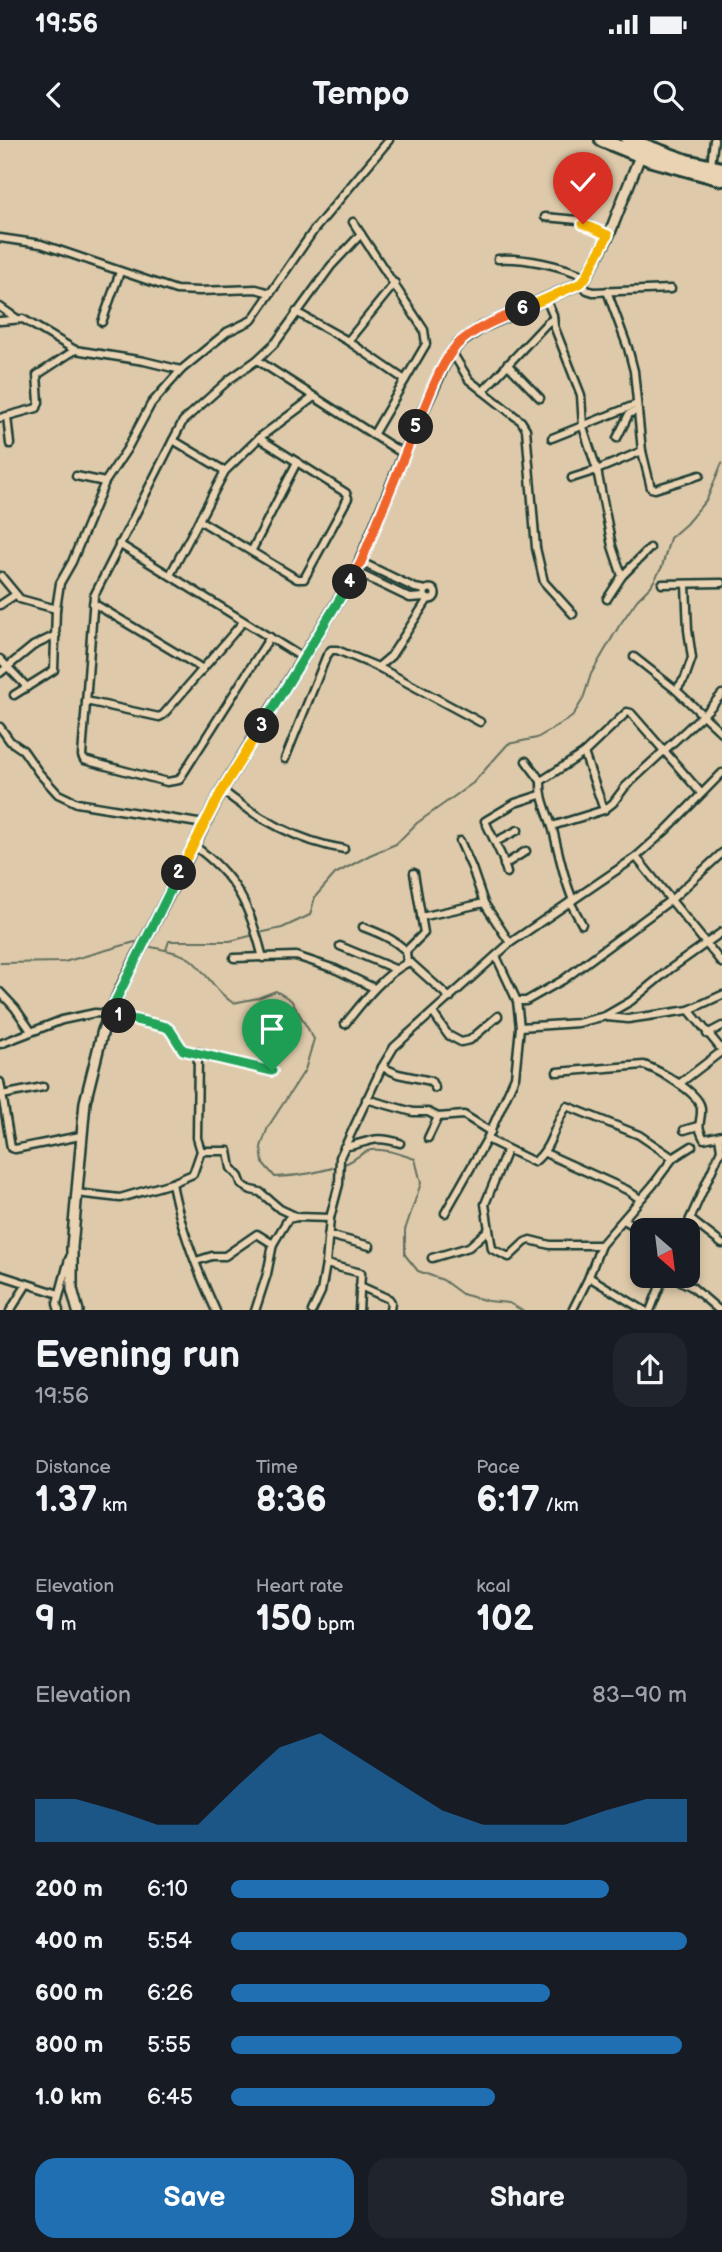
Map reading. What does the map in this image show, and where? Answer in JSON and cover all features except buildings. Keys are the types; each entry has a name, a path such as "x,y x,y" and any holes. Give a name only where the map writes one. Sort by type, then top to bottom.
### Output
{"highway":[{"path":"602,140 640,156 722,179"},
{"path":"628,140 658,146 716,168"}],"street":[{"path":"14,695 54,670 56,609 60,583 72,562 105,482 127,449 150,404 181,370 227,332 252,320 336,201 389,140"},
{"path":"714,140 716,168"},
{"path":"78,1310 72,1289 72,1247 85,1102 109,1014 136,958 222,790 359,567 439,375 452,352 458,344 482,327 584,280 608,235 640,156"},
{"path":"545,217 578,220 608,235"},
{"path":"353,222 395,283 426,337 426,344 373,435"},
{"path":"270,637 183,775 174,782 84,760 82,756 94,596 183,421 276,342 331,265 361,234"},
{"path":"0,238 41,244 176,290 256,289 270,293"},
{"path":"498,259 575,271 584,280 587,290 593,292 671,289"},
{"path":"102,322 120,272"},
{"path":"348,341 395,283"},
{"path":"607,292 634,371 642,451 651,488 700,475"},
{"path":"546,299 581,395 583,426 597,470 612,546 622,576"},
{"path":"0,307 16,318"},
{"path":"296,312 348,341 405,380"},
{"path":"0,321 23,319 75,350 181,370"},
{"path":"483,391 553,319"},
{"path":"10,444 4,417 37,408 37,375 75,350"},
{"path":"452,352 470,380 521,421 526,429 536,548 544,582 573,614"},
{"path":"257,360 405,455"},
{"path":"507,364 540,398"},
{"path":"170,575 225,471 258,438 314,397"},
{"path":"552,438 638,407"},
{"path":"617,438 629,414 638,407"},
{"path":"199,520 297,579 304,579 348,498 346,493 258,438"},
{"path":"173,440 225,471"},
{"path":"572,478 642,451"},
{"path":"252,551 297,462"},
{"path":"76,475 105,482"},
{"path":"120,544 303,658"},
{"path":"607,599 622,576 650,548"},
{"path":"359,567 415,587 426,595"},
{"path":"359,567 410,598 426,595"},
{"path":"1,576 20,599 56,609"},
{"path":"662,584 722,583"},
{"path":"676,690 685,678 692,658 686,585"},
{"path":"0,604 15,595"},
{"path":"378,667 391,656 426,595"},
{"path":"93,603 203,669"},
{"path":"86,701 159,718 243,622"},
{"path":"0,673 33,646 56,635"},
{"path":"285,759 331,650 378,667 481,722"},
{"path":"634,657 676,690 722,733"},
{"path":"0,659 27,687"},
{"path":"552,826 604,810 722,694"},
{"path":"541,781 584,753 627,712 631,713 701,793"},
{"path":"0,727 10,741 23,750 58,794 77,803 204,824"},
{"path":"584,753 604,810"},
{"path":"526,761 541,781 540,795 552,826 566,884 582,924"},
{"path":"312,1310 321,1292 330,1218 339,1184 340,1157 366,1099 394,1047 509,943 636,856 666,830 722,773"},
{"path":"222,790 240,804 296,835 323,846 344,849"},
{"path":"507,873 485,821 515,803 540,795"},
{"path":"495,842 518,830"},
{"path":"460,842 484,903 509,943"},
{"path":"194,845 224,870 251,914 263,958"},
{"path":"504,865 526,851"},
{"path":"517,1001 526,1001 563,980 672,899 722,853"},
{"path":"636,856 722,963"},
{"path":"406,951 424,933 414,873"},
{"path":"422,917 484,903"},
{"path":"363,927 388,937 406,951 407,963"},
{"path":"520,1027 578,1023 605,1016 631,1001 722,932"},
{"path":"340,946 395,969"},
{"path":"234,958 296,956 335,969 374,988"},
{"path":"445,1213 489,1135 514,1077 520,1027 517,1001 496,956"},
{"path":"345,1024 374,988 395,969 407,963 411,963 450,998"},
{"path":"0,992 31,1031"},
{"path":"605,1016 628,1019 689,1010 722,995"},
{"path":"680,1084 722,1051 689,1010"},
{"path":"0,1044 73,1017 94,1013 109,1014 166,1027 183,1050 272,1071"},
{"path":"433,1013 448,1035 461,1042 470,1040 498,1016"},
{"path":"707,1034 722,1026"},
{"path":"76,1193 120,1198 193,1174 201,1151 197,1138 198,1052"},
{"path":"557,1072 644,1065 680,1084 701,1105 698,1126 704,1139 720,1136 721,1150 690,1218"},
{"path":"382,1067 398,1074 431,1081 435,1088"},
{"path":"0,1082 10,1148 80,1136"},
{"path":"2,1095 43,1087"},
{"path":"366,1099 438,1117 464,1115 507,1150 531,1163 545,1153 568,1106 639,1135 673,1158"},
{"path":"428,1138 438,1117"},
{"path":"684,1130 698,1126"},
{"path":"344,1147 373,1138 401,1143"},
{"path":"572,1310 601,1245 673,1158 692,1146"},
{"path":"507,1150 485,1204 492,1249 509,1257 530,1240 550,1245 601,1245"},
{"path":"201,1151 228,1152 231,1168 242,1185 260,1192 279,1209 297,1217"},
{"path":"545,1153 627,1190 640,1199"},
{"path":"172,1183 177,1211 216,1310"},
{"path":"255,1310 273,1244 288,1219 330,1218"},
{"path":"624,1220 630,1224"},
{"path":"700,1227 722,1244"},
{"path":"432,1258 469,1247 488,1230"},
{"path":"196,1261 212,1256 225,1256 257,1234 273,1244"},
{"path":"328,1235 370,1246"},
{"path":"58,1307 72,1247"},
{"path":"326,1264 361,1273 359,1310"},
{"path":"0,1275 59,1294"},
{"path":"589,1277 643,1310"},
{"path":"11,1310 27,1284"},
{"path":"360,1286 389,1299 390,1310"},
{"path":"650,1310 659,1288"},
{"path":"693,1288 716,1309"}],"waterway":[{"path":"259,933 282,928 310,915 315,897 335,874 396,844 417,823 473,783 508,744 537,738 572,717 583,699 591,674 619,626 637,600 651,586 662,567 670,538 707,499 722,463"},
{"path":"166,950 169,941 230,941 254,935"},
{"path":"0,963 64,962 135,942 139,944"},
{"path":"148,946 186,956 233,1003 276,991 291,1000 314,1039 305,1070 268,1127 261,1147 263,1163 275,1177 330,1169 371,1150 388,1151 415,1159 421,1183 405,1230 405,1255 418,1271 443,1280 462,1294 509,1303 521,1310"}],"route":[{"path":"272,1071 183,1050 166,1027 109,1014 222,790 356,572 414,430 444,365 458,344 482,327 581,283 592,268 608,235 583,224"}]}
